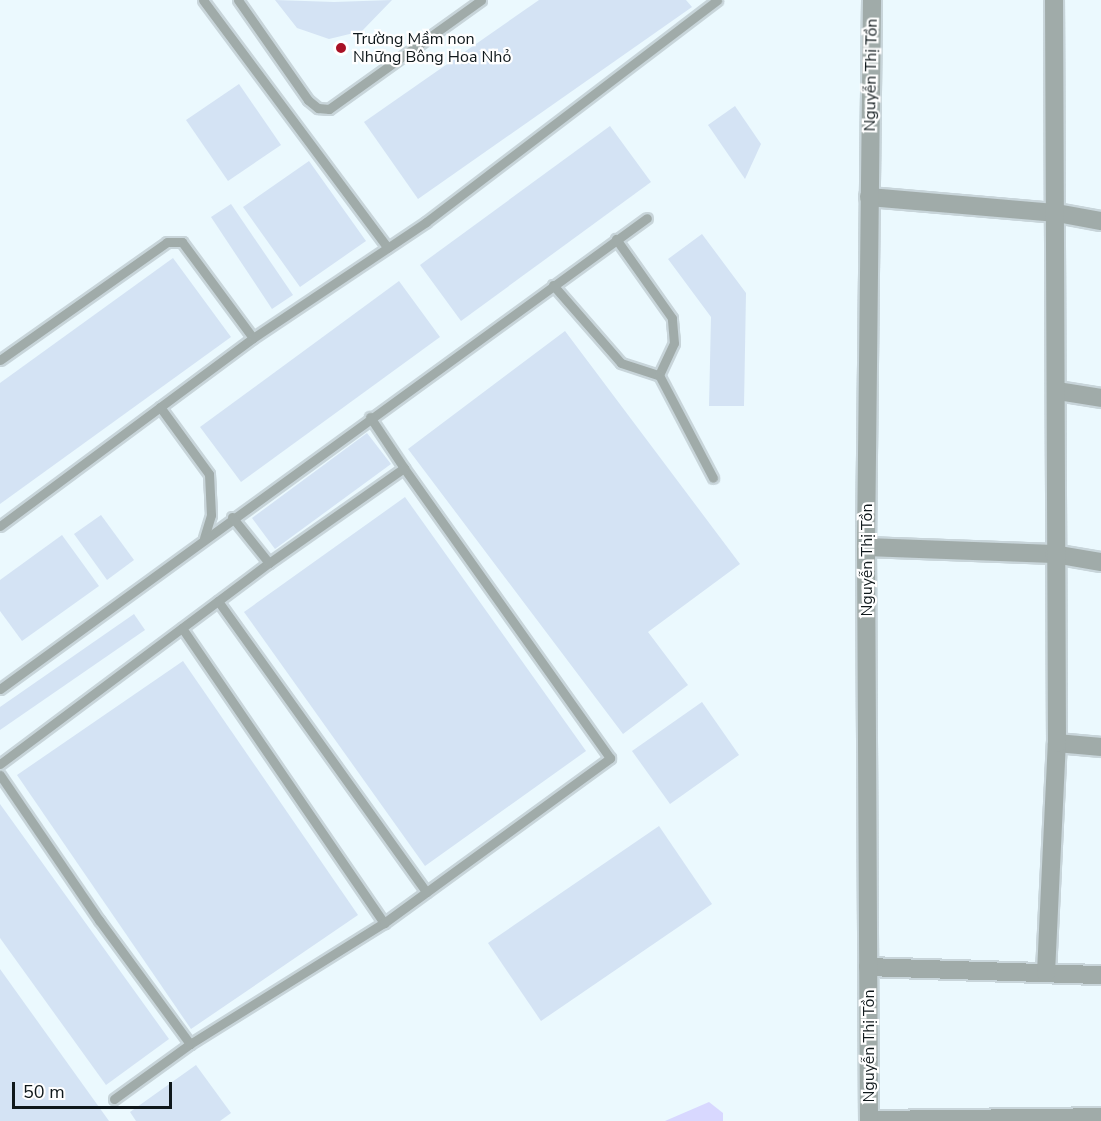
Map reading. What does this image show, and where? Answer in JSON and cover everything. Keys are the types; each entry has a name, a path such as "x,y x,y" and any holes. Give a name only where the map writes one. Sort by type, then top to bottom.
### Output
{"street":[{"name":"Nguyễn Thị Tồn","path":"869,1120 867,547 872,0"},
{"path":"1046,973 1057,743 1054,554 1058,391 1054,0"},
{"path":"870,197 1057,213 1101,221"},
{"path":"1058,391 1101,398"},
{"path":"867,547 1054,554 1101,562"},
{"path":"1057,743 1101,747"},
{"path":"868,968 1101,975"},
{"path":"869,1120 1101,1117"}],"lane":[{"path":"203,0 387,248"},
{"path":"238,0 308,100 318,108 328,109 481,0"},
{"path":"0,526 253,338 387,248 717,0"},
{"path":"0,689 370,417 647,218"},
{"path":"616,240 672,318 674,343 659,375"},
{"path":"0,360 166,242 182,242 253,338"},
{"path":"553,285 621,363 659,375 713,478"},
{"path":"160,407 209,474 211,515 204,538"},
{"path":"114,1100 190,1044 384,923 610,758 370,417"},
{"path":"0,764 269,563 404,468"},
{"path":"232,518 269,563"},
{"path":"218,601 426,892"},
{"path":"182,628 384,923"},
{"path":"0,775 99,920 190,1044"}],"water":[{"path":"709,1102 723,1113 723,1121 665,1121"}],"building":[{"path":"275,0 334,2 392,0 362,31 329,39 297,28"},
{"path":"539,0 686,0 692,7 418,199 364,122"},
{"path":"239,84 281,145 228,181 186,120"},
{"path":"735,106 761,144 745,179 708,125"},
{"path":"610,126 651,182 461,321 420,265"},
{"path":"309,161 366,241 300,287 243,207"},
{"path":"231,204 293,295 272,309 211,217"},
{"path":"702,234 746,293 744,406 709,406 711,317 668,259"},
{"path":"173,258 231,337 0,504 0,383"},
{"path":"399,281 440,337 241,482 200,427"},
{"path":"565,331 740,564 648,632 688,685 623,734 408,449"},
{"path":"367,433 391,464 275,549 252,518"},
{"path":"405,497 586,751 425,866 244,612"},
{"path":"101,515 134,560 107,580 74,534"},
{"path":"62,535 99,586 22,641 0,611 0,580"},
{"path":"134,614 145,630 0,730 0,707"},
{"path":"183,661 358,915 191,1029 17,775"},
{"path":"702,702 739,755 670,804 632,751"},
{"path":"0,804 169,1039 106,1085 0,938"},
{"path":"659,826 712,904 541,1021 488,943"},
{"path":"0,969 109,1121 0,1121"},
{"path":"196,1065 231,1113 220,1121 136,1121 130,1112"}],"place":[{"name":"Trường Mầm non Những Bông Hoa Nhỏ","path":"341,48"}]}
